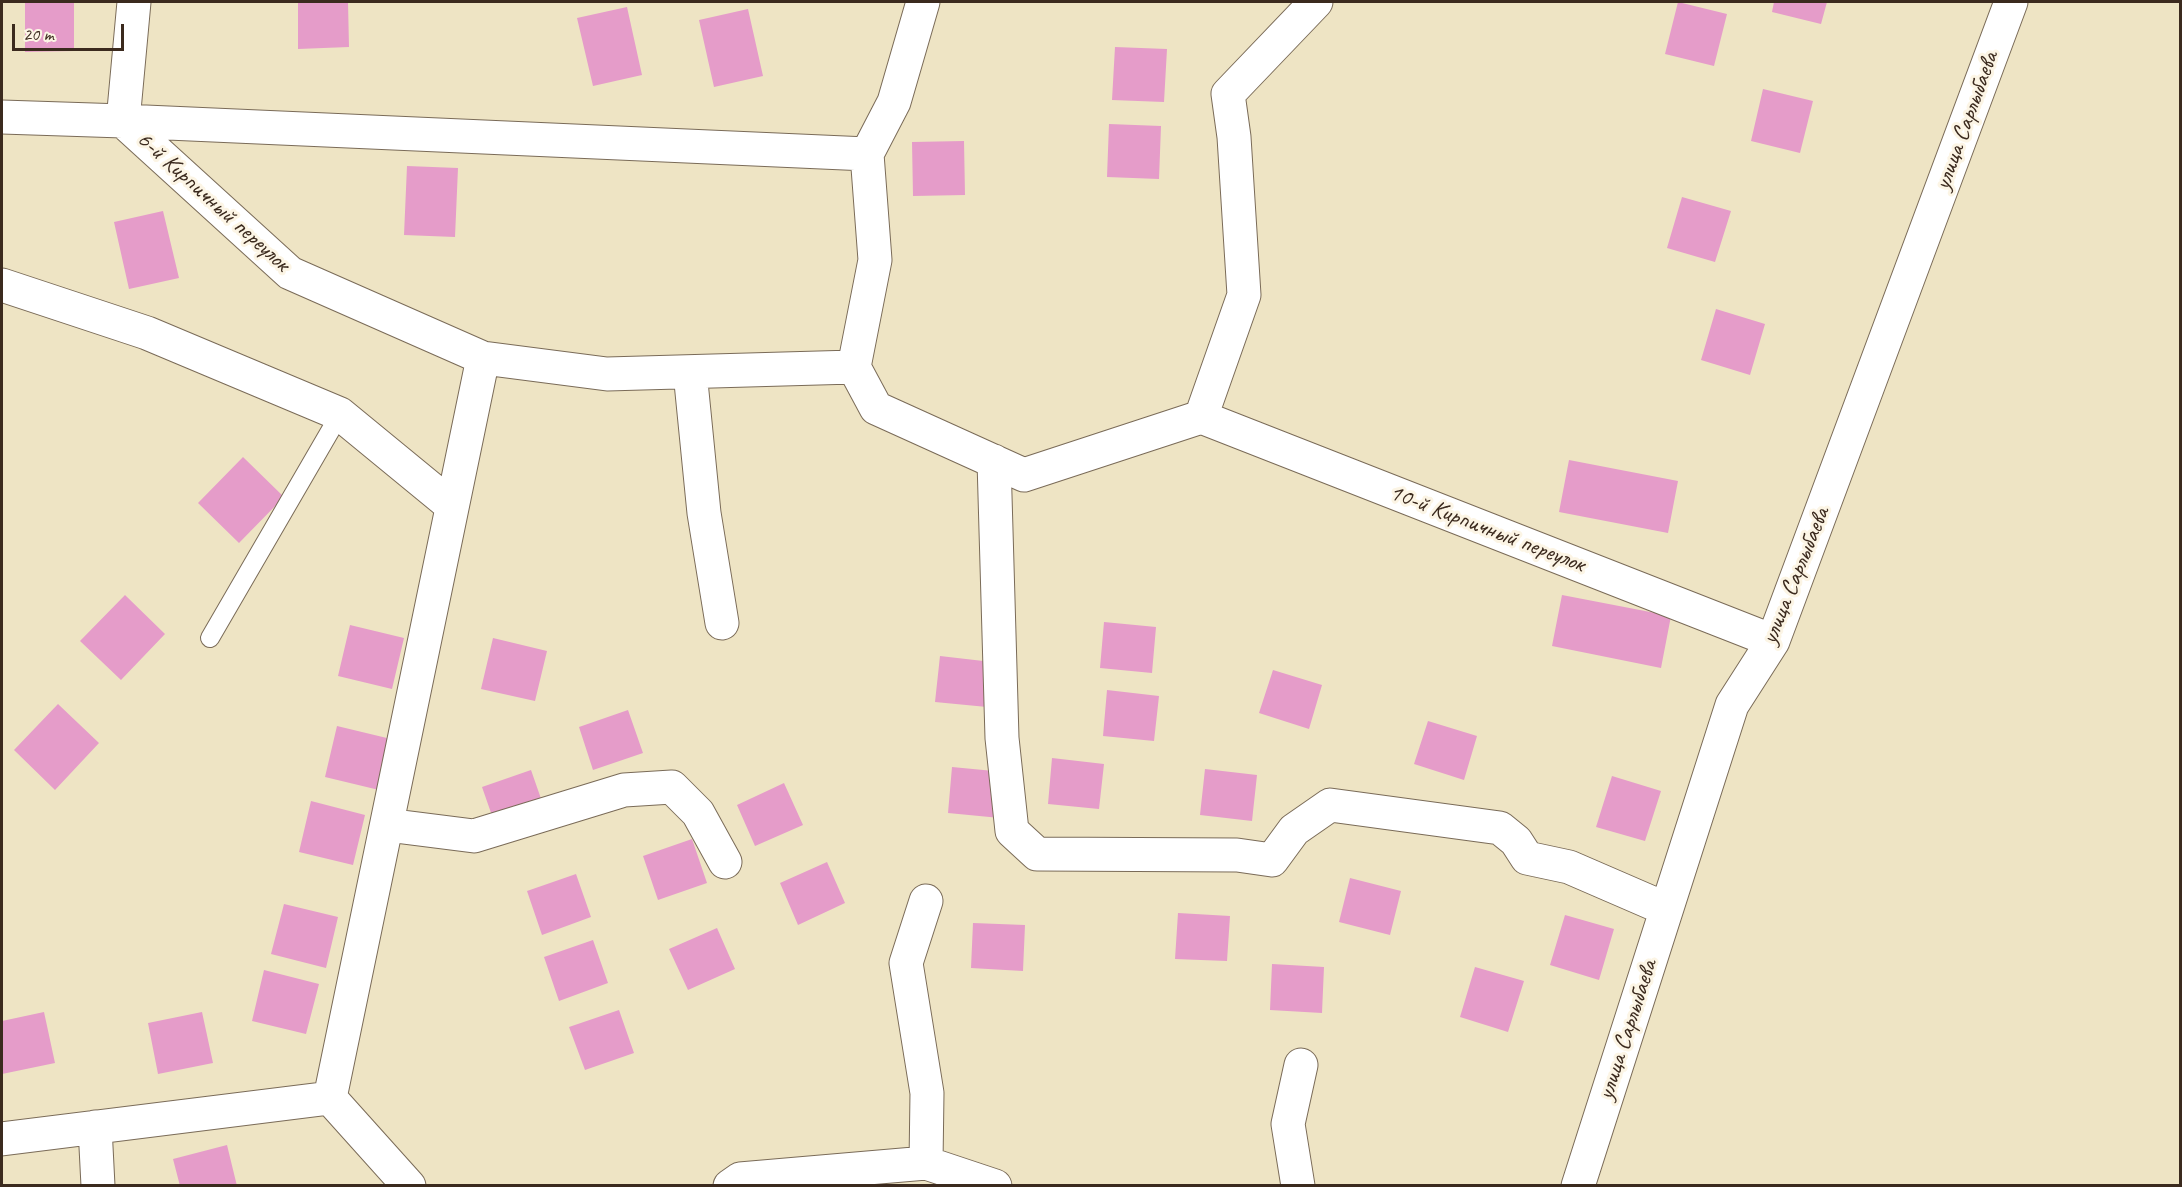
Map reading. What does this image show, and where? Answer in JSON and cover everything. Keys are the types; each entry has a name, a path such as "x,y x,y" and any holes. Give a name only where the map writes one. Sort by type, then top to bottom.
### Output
{"street":[{"path":"134,2 123,122 867,154"},
{"path":"923,2 894,102 867,154 875,260 854,367 876,408 1024,475 1201,417 1244,295 1234,136 1228,93 1316,2"},
{"name":"улица Сарлыбаева","path":"1578,1185 1732,705 1773,641 2011,2"},
{"name":"6-й Кирпичный переулок","path":"2,117 123,122 290,273 483,358 607,374 854,367"},
{"path":"2,285 147,333 340,414 452,506"},
{"path":"330,1098 483,358"},
{"path":"690,372 704,513 722,623"},
{"name":"10-й Кирпичный переулок","path":"1201,417 1773,641"},
{"path":"994,461 1002,738 1012,831 1037,854 1237,855 1272,860 1294,830 1330,805 1500,828 1516,841 1527,858 1569,867 1666,909"},
{"path":"387,825 474,836 624,790 672,787 698,813 725,862"},
{"path":"926,901 906,963 927,1093 926,1163"},
{"path":"1298,1185 1288,1124 1301,1065"},
{"path":"2,1139 330,1098"},
{"path":"330,1098 409,1185"},
{"path":"95,1127 98,1185"},
{"path":"730,1185 740,1179 926,1163 995,1185"}],"lane":[{"path":"210,638 340,414"}],"building":[{"path":"25,2 74,2 74,51 25,52"},
{"path":"298,2 348,2 349,47 298,49"},
{"path":"1678,2 1727,14 1714,66 1665,54"},
{"path":"1774,2 1827,2 1821,24 1772,12"},
{"path":"627,7 642,75 593,86 577,18"},
{"path":"748,9 763,76 714,87 699,20"},
{"path":"1115,47 1167,49 1164,102 1112,100"},
{"path":"1763,89 1813,101 1800,153 1751,141"},
{"path":"1109,124 1161,126 1159,179 1107,177"},
{"path":"964,141 965,195 913,196 912,142"},
{"path":"407,166 458,168 455,237 404,235"},
{"path":"1682,197 1731,211 1715,262 1667,248"},
{"path":"163,211 179,278 129,289 114,222"},
{"path":"1716,309 1765,324 1750,375 1701,360"},
{"path":"243,457 284,497 239,543 198,503"},
{"path":"1569,460 1678,481 1668,533 1559,512"},
{"path":"125,595 165,634 121,680 80,641"},
{"path":"1562,595 1671,616 1661,668 1552,646"},
{"path":"1104,622 1156,627 1152,673 1100,668"},
{"path":"350,625 404,638 392,689 338,676"},
{"path":"493,638 547,651 535,701 481,689"},
{"path":"940,656 992,662 987,707 935,702"},
{"path":"1273,670 1322,685 1309,729 1259,713"},
{"path":"1107,690 1159,696 1154,741 1103,736"},
{"path":"58,704 99,743 55,790 14,750"},
{"path":"628,710 643,753 593,770 579,727"},
{"path":"1428,721 1477,736 1464,780 1414,764"},
{"path":"337,726 391,739 379,790 325,777"},
{"path":"1052,758 1104,764 1099,809 1048,804"},
{"path":"952,767 1004,772 1000,818 948,813"},
{"path":"1205,769 1257,775 1252,821 1200,815"},
{"path":"531,770 546,813 497,830 482,787"},
{"path":"1612,776 1661,791 1645,841 1596,827"},
{"path":"784,783 803,825 755,846 737,805"},
{"path":"311,801 365,815 353,865 299,852"},
{"path":"692,839 707,883 658,900 643,856"},
{"path":"827,862 845,903 798,925 780,883"},
{"path":"576,874 591,917 542,935 527,891"},
{"path":"1350,878 1401,891 1390,935 1339,922"},
{"path":"284,904 338,917 326,968 271,954"},
{"path":"1178,913 1230,916 1227,961 1175,959"},
{"path":"1565,915 1614,929 1599,980 1550,965"},
{"path":"973,923 1025,925 1023,971 971,968"},
{"path":"717,928 735,969 688,990 669,949"},
{"path":"593,940 608,983 559,1001 544,957"},
{"path":"1272,964 1324,967 1322,1013 1270,1010"},
{"path":"1475,967 1524,981 1508,1032 1460,1017"},
{"path":"264,970 319,984 306,1034 252,1021"},
{"path":"619,1010 634,1053 585,1070 569,1027"},
{"path":"44,1012 55,1063 2,1074 2,1021"},
{"path":"202,1012 213,1063 158,1074 148,1023"},
{"path":"227,1145 237,1186 180,1186 173,1159"}]}
